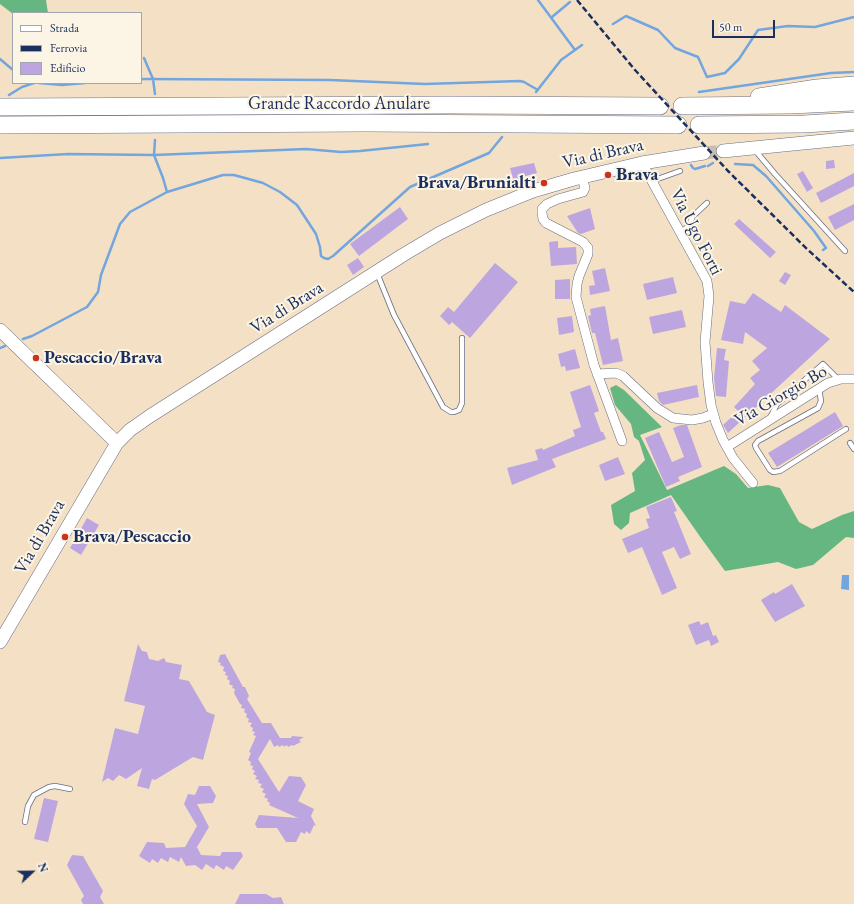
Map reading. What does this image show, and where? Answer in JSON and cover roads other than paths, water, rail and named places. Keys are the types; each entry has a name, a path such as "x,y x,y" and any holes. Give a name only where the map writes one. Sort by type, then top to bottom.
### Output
{"highway":[{"path":"854,85 818,88 688,106 792,105 854,102"},
{"name":"Grande Raccordo Anulare","path":"0,107 450,105 660,106"},
{"path":"699,125 804,124 854,121"},
{"name":"Grande Raccordo Anulare","path":"0,125 381,123 678,125"}],"street":[{"path":"723,151 854,138"},
{"name":"Via di Brava","path":"0,642 117,443 136,426 175,398 440,233 498,205 533,191 582,177 642,163 704,153"},
{"name":"Via Ugo Forti","path":"642,163 703,272 708,285 709,299 705,342 709,394 713,414 719,432 733,458 753,483"},
{"path":"582,177 585,188 583,192 563,197 546,204 542,209 542,213 543,219 546,223 583,242 588,248 588,254 578,276 576,293 597,374 622,441"},
{"path":"2,332 117,443"},
{"path":"597,374 613,373 621,375 629,380 657,408 673,418 692,420 713,414"},
{"name":"Via Giorgio Bo","path":"727,447 819,388 838,380 854,379"}],"lane":[{"path":"753,148 845,251"},
{"path":"652,181 680,171"},
{"path":"680,232 688,227 693,216 707,203"},
{"path":"377,271 394,315 443,407 451,412 459,410 462,403 462,338"},
{"path":"769,419 777,404 823,364 838,380"},
{"path":"819,388 821,401 818,408 758,441 755,445 770,470 773,472 780,471 846,429"},
{"path":"850,443 854,449"},
{"path":"25,822 28,806 34,795 49,787 55,786 70,789"}],"water":[{"path":"842,575 849,575 849,590 841,589"}],"waterway":[{"path":"538,0 575,50"},
{"path":"552,17 570,2"},
{"path":"613,24 626,16 658,30 675,48 698,57 707,77 725,73 739,59 758,30 788,26 815,27 854,17"},
{"path":"536,92 561,60 582,45"},
{"path":"144,58 153,79 155,94"},
{"path":"0,59 12,69"},
{"path":"699,92 831,73 854,72"},
{"path":"142,79 330,80 425,84 520,81 538,90"},
{"path":"9,95 22,87 31,84"},
{"path":"50,84 74,84"},
{"path":"23,339 32,336 87,307 98,292 101,275 120,224 130,212 167,192 223,175 234,175 263,183 280,192 297,205 316,234 321,256 328,259 410,187 489,153 502,137"},
{"path":"155,140 154,155 167,192"},
{"path":"0,158 68,154 154,155 306,149 341,152 428,144"},
{"path":"708,166 713,163"},
{"path":"735,164 753,165 766,176 814,231 826,248 823,250"},
{"path":"691,165 695,169 705,166"},
{"path":"0,348 5,346"}],"tunnel":[{"path":"704,153 723,151"}],"railway":[{"path":"577,0 635,70 728,171 807,249 854,292"}],"place":[{"name":"Brava","path":"608,175"},
{"name":"Brava/Brunialti","path":"544,183"},
{"name":"Pescaccio/Brava","path":"36,358"},
{"name":"Brava/Pescaccio","path":"65,537"}]}
